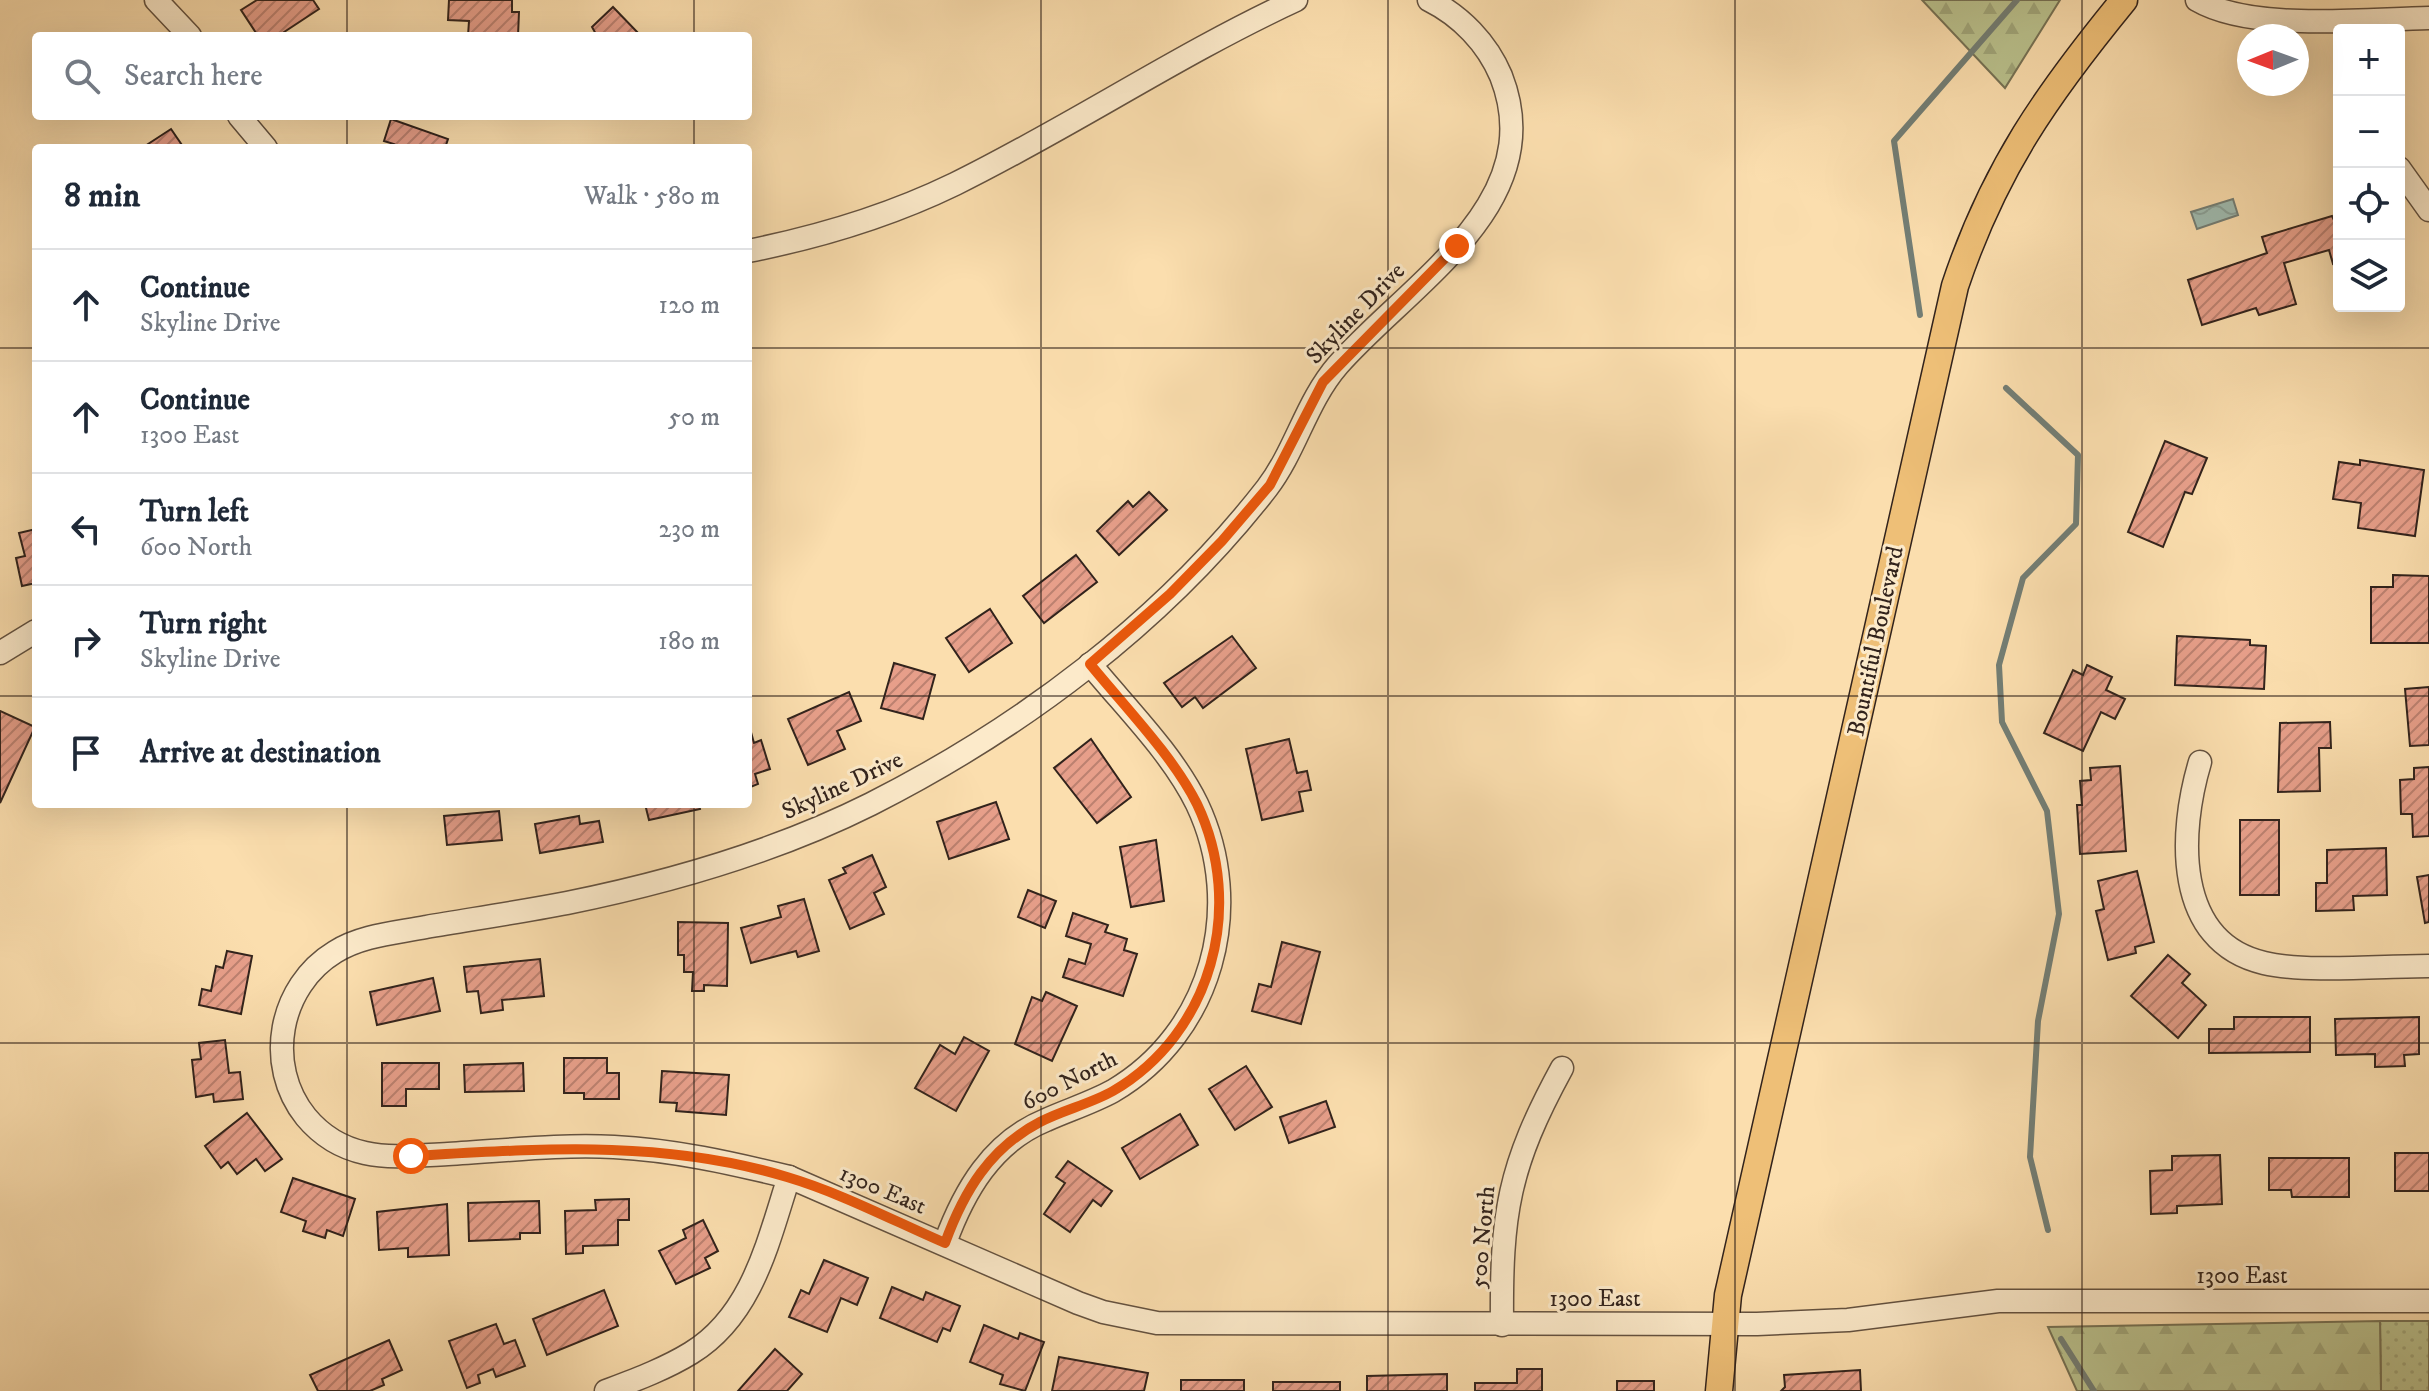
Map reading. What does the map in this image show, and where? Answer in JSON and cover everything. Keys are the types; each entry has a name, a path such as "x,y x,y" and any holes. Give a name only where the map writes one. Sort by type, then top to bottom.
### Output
{"main road":[{"name":"Bountiful Boulevard","path":"1719,1391 1724,1324 1955,286 1986,203 2027,126 2074,61 2124,0"}],"street":[{"path":"752,250 845,227 954,184 1223,36 1296,0"},
{"name":"Skyline Drive","path":"789,1177 695,1155 611,1147 411,1156 362,1153 324,1134 294,1100 282,1054 286,1011 307,976 322,960 357,941 565,903 671,879 723,864 866,806 953,759 1041,702 1170,594 1222,541 1270,485 1323,382 1457,246 1497,191 1511,148 1509,104 1504,84 1496,64 1473,32 1429,0"},
{"path":"2197,0 2217,11 2253,18 2340,24 2429,18"},
{"path":"164,2 187,32"},
{"path":"242,120 263,144"},
{"path":"2405,176 2429,210"},
{"path":"0,653 32,633"},
{"name":"600 North","path":"945,1243 968,1189 1000,1150 1042,1121 1112,1091 1151,1063 1184,1024 1210,970 1217,941 1219,885 1206,827 1182,779 1090,664"},
{"path":"2200,762 2188,824 2189,884 2202,919 2218,938 2238,953 2274,965 2429,966"},
{"name":"500 North","path":"1502,1325 1503,1241 1512,1179 1536,1115 1562,1068"},
{"path":"606,1391 693,1352 729,1319 748,1293 762,1261 789,1177"},
{"name":"1300 East","path":"789,1177 1078,1303 1103,1312 1157,1323 1818,1323 1998,1301 2429,1301"}],"green space":[{"path":"1922,0 2060,0 2005,88"},
{"path":"2380,1321 2429,1321 2429,1391 2381,1391"},
{"path":"2380,1321 2381,1391 2077,1391 2048,1327"}],"water":[{"path":"2233,199 2238,215 2197,229 2191,212"}],"building":[{"path":"257,0 313,0 319,9 284,32 255,32 241,10"},
{"path":"449,0 512,0 512,12 519,12 518,32 468,32 469,21 448,20"},
{"path":"613,7 637,32 595,32 592,27"},
{"path":"391,120 448,139 446,144 394,144 384,141"},
{"path":"171,129 181,144 148,144"},
{"path":"2332,216 2333,264 2329,250 2284,263 2296,304 2259,315 2256,308 2202,325 2188,280 2267,253 2262,237"},
{"path":"2165,441 2207,458 2192,494 2185,492 2163,547 2128,532"},
{"path":"2360,460 2424,470 2415,536 2358,528 2361,503 2333,499 2339,462 2360,465"},
{"path":"1149,492 1167,510 1119,555 1097,531 1128,501 1133,507"},
{"path":"32,530 32,584 22,586 16,558 25,556 19,533"},
{"path":"1076,555 1097,582 1044,623 1023,596"},
{"path":"2393,575 2429,576 2429,643 2371,643 2371,587 2393,587"},
{"path":"990,609 1012,643 969,672 946,638"},
{"path":"1232,636 1256,668 1203,708 1195,697 1182,707 1164,683"},
{"path":"2177,636 2250,640 2250,645 2266,646 2264,689 2175,685"},
{"path":"894,663 935,675 923,719 881,708"},
{"path":"2087,665 2112,677 2106,690 2125,699 2115,719 2101,712 2083,751 2044,733 2073,670 2083,675"},
{"path":"2429,687 2429,745 2410,746 2405,689"},
{"path":"849,692 861,721 837,731 845,749 808,765 788,719"},
{"path":"0,711 32,726 32,734 0,803"},
{"path":"2330,722 2331,748 2319,748 2320,791 2278,792 2280,723"},
{"path":"752,736 754,743 761,740 770,769 755,774 758,784 752,786"},
{"path":"1091,739 1131,797 1097,823 1054,768"},
{"path":"1289,739 1297,773 1307,771 1311,790 1299,792 1303,811 1262,820 1246,749"},
{"path":"2120,766 2126,851 2080,854 2077,805 2082,805 2080,781 2091,780 2090,768"},
{"path":"2429,767 2429,836 2413,837 2412,814 2401,814 2400,780 2414,779 2414,768"},
{"path":"996,802 1009,839 949,859 937,822"},
{"path":"646,808 700,808 700,809 649,820"},
{"path":"499,811 502,840 447,845 444,816"},
{"path":"579,816 580,824 599,821 603,842 540,853 535,824"},
{"path":"2240,820 2279,820 2279,895 2240,895"},
{"path":"1156,840 1164,901 1131,907 1120,847"},
{"path":"2386,848 2387,895 2353,896 2354,910 2316,911 2316,883 2327,883 2327,850"},
{"path":"872,855 886,887 874,893 884,914 850,929 829,880 846,873 843,868"},
{"path":"2137,871 2154,942 2135,947 2136,953 2108,960 2096,911 2104,909 2098,881"},
{"path":"2429,875 2429,922 2425,923 2417,877"},
{"path":"1028,890 1056,901 1045,928 1018,917"},
{"path":"804,899 819,951 798,957 796,951 751,963 741,928 781,917 778,906"},
{"path":"1073,913 1108,925 1105,932 1127,939 1124,950 1137,954 1123,996 1063,977 1069,959 1085,964 1091,944 1066,936"},
{"path":"678,922 728,923 727,986 704,985 704,991 692,991 693,972 684,972 684,955 678,955"},
{"path":"1282,942 1320,952 1301,1024 1252,1011 1259,984 1271,987"},
{"path":"227,951 252,956 241,1014 199,1005 202,989 211,991 216,966 223,968"},
{"path":"2168,955 2190,974 2182,983 2206,1005 2178,1038 2131,996"},
{"path":"540,959 544,996 502,1000 503,1010 481,1013 478,991 467,992 464,967"},
{"path":"433,978 440,1011 377,1025 370,992"},
{"path":"1046,992 1077,1006 1052,1061 1015,1044 1032,997 1042,1001"},
{"path":"2234,1017 2310,1017 2310,1052 2209,1053 2209,1029 2234,1029"},
{"path":"2419,1017 2419,1054 2404,1055 2405,1066 2375,1067 2375,1054 2336,1055 2335,1019"},
{"path":"964,1037 989,1051 956,1111 915,1088 940,1045 955,1054"},
{"path":"225,1040 229,1073 240,1072 243,1099 214,1102 213,1094 196,1097 192,1060 201,1059 199,1043"},
{"path":"564,1058 607,1058 607,1073 619,1073 619,1099 584,1099 584,1093 564,1093"},
{"path":"382,1063 439,1063 439,1089 406,1089 406,1106 382,1106"},
{"path":"523,1063 524,1091 465,1092 464,1065"},
{"path":"1246,1066 1272,1107 1235,1130 1209,1089"},
{"path":"662,1071 729,1075 726,1115 676,1111 677,1103 660,1102"},
{"path":"1326,1101 1335,1127 1289,1143 1280,1117"},
{"path":"247,1113 282,1159 265,1171 256,1159 237,1174 228,1162 221,1168 205,1146"},
{"path":"1180,1114 1198,1145 1140,1179 1122,1148"},
{"path":"2395,1153 2429,1153 2429,1191 2395,1191"},
{"path":"2220,1155 2222,1204 2177,1206 2177,1213 2151,1214 2150,1171 2172,1170 2172,1156"},
{"path":"2269,1158 2349,1158 2349,1197 2292,1197 2291,1190 2269,1190"},
{"path":"1068,1161 1112,1191 1101,1206 1093,1200 1070,1232 1044,1214 1065,1183 1056,1177"},
{"path":"293,1178 355,1199 343,1236 327,1230 325,1238 303,1231 306,1221 281,1212"},
{"path":"629,1199 629,1220 618,1220 618,1245 583,1246 583,1253 566,1254 565,1211 596,1210 595,1200"},
{"path":"539,1201 540,1233 520,1233 520,1239 469,1241 468,1203"},
{"path":"447,1204 449,1255 408,1257 408,1248 379,1250 377,1212"},
{"path":"703,1220 718,1251 705,1258 710,1268 676,1284 659,1251 686,1238 683,1230"},
{"path":"824,1260 868,1278 857,1305 841,1298 827,1332 789,1317 801,1290 809,1294"},
{"path":"892,1287 923,1300 926,1292 960,1306 950,1331 943,1328 937,1342 880,1318"},
{"path":"604,1290 618,1326 547,1355 533,1319"},
{"path":"496,1324 504,1344 515,1340 525,1366 496,1377 493,1369 478,1375 480,1383 467,1388 449,1341"},
{"path":"984,1325 1018,1339 1020,1333 1044,1342 1025,1391 1000,1384 1003,1375 970,1362"},
{"path":"389,1340 402,1370 382,1379 384,1385 370,1391 318,1391 310,1375"},
{"path":"775,1349 802,1374 787,1391 738,1391"},
{"path":"1059,1357 1148,1373 1144,1391 1052,1391"},
{"path":"1517,1369 1542,1369 1542,1391 1475,1391 1475,1383 1517,1383"},
{"path":"1860,1370 1861,1391 1781,1391 1785,1387 1784,1375"},
{"path":"1447,1374 1447,1391 1367,1391 1367,1376"},
{"path":"1181,1380 1244,1380 1244,1391 1181,1391"},
{"path":"1617,1381 1654,1381 1654,1391 1617,1391"},
{"path":"1273,1382 1340,1382 1340,1391 1273,1391"}],"waterway":[{"path":"1920,315 1894,141 2017,0"},
{"path":"2006,388 2078,455 2076,524 2023,578 1999,665 2002,722 2047,811 2059,914 2038,1021 2030,1157 2048,1230"},
{"path":"2061,1339 2094,1391"}],"route":[{"path":"411,1156 573,1147 611,1147 695,1155 789,1177 945,1243 968,1189 1000,1150 1042,1121 1112,1091 1151,1063 1184,1024 1210,970 1220,913 1215,856 1206,827 1182,779 1090,664 1170,594 1222,541 1270,485 1323,382 1457,246"}]}
